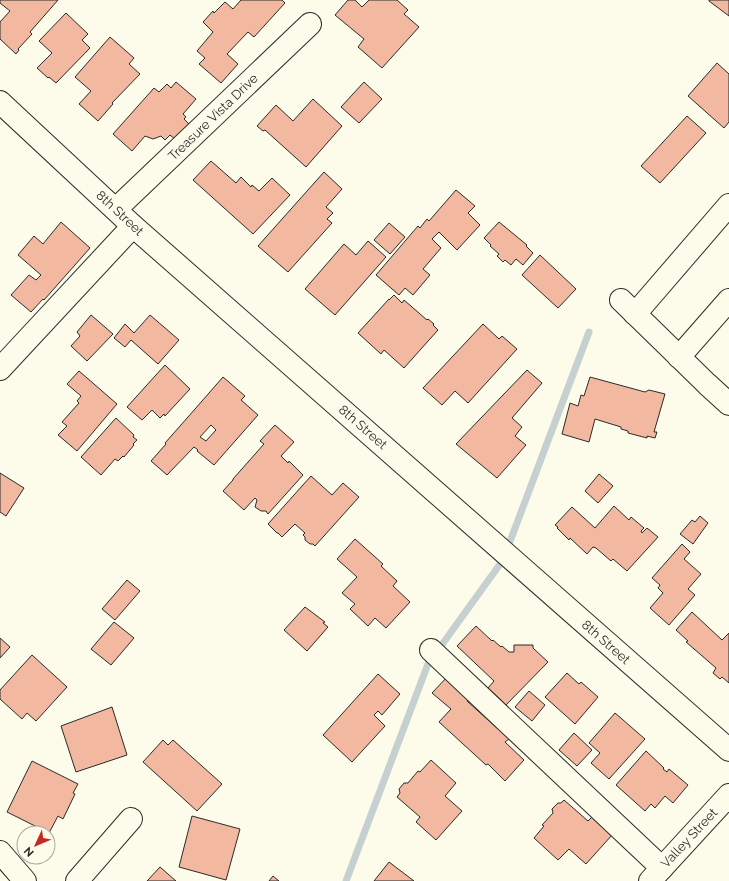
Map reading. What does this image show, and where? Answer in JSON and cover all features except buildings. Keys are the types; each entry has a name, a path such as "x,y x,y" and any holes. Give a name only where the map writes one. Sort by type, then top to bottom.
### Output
{"street":[{"name":"Treasure Vista Drive","path":"116,209 310,24"},
{"name":"8th Street","path":"0,102 133,226 729,750"},
{"path":"729,205 628,307 729,404"},
{"path":"0,369 133,226"},
{"path":"679,357 729,300"},
{"path":"431,650 656,874"},
{"name":"Valley Street","path":"656,874 729,795"},
{"path":"77,881 131,819"},
{"path":"0,852 25,881"}],"waterway":[{"path":"346,881 428,664 503,560 589,332"}]}
